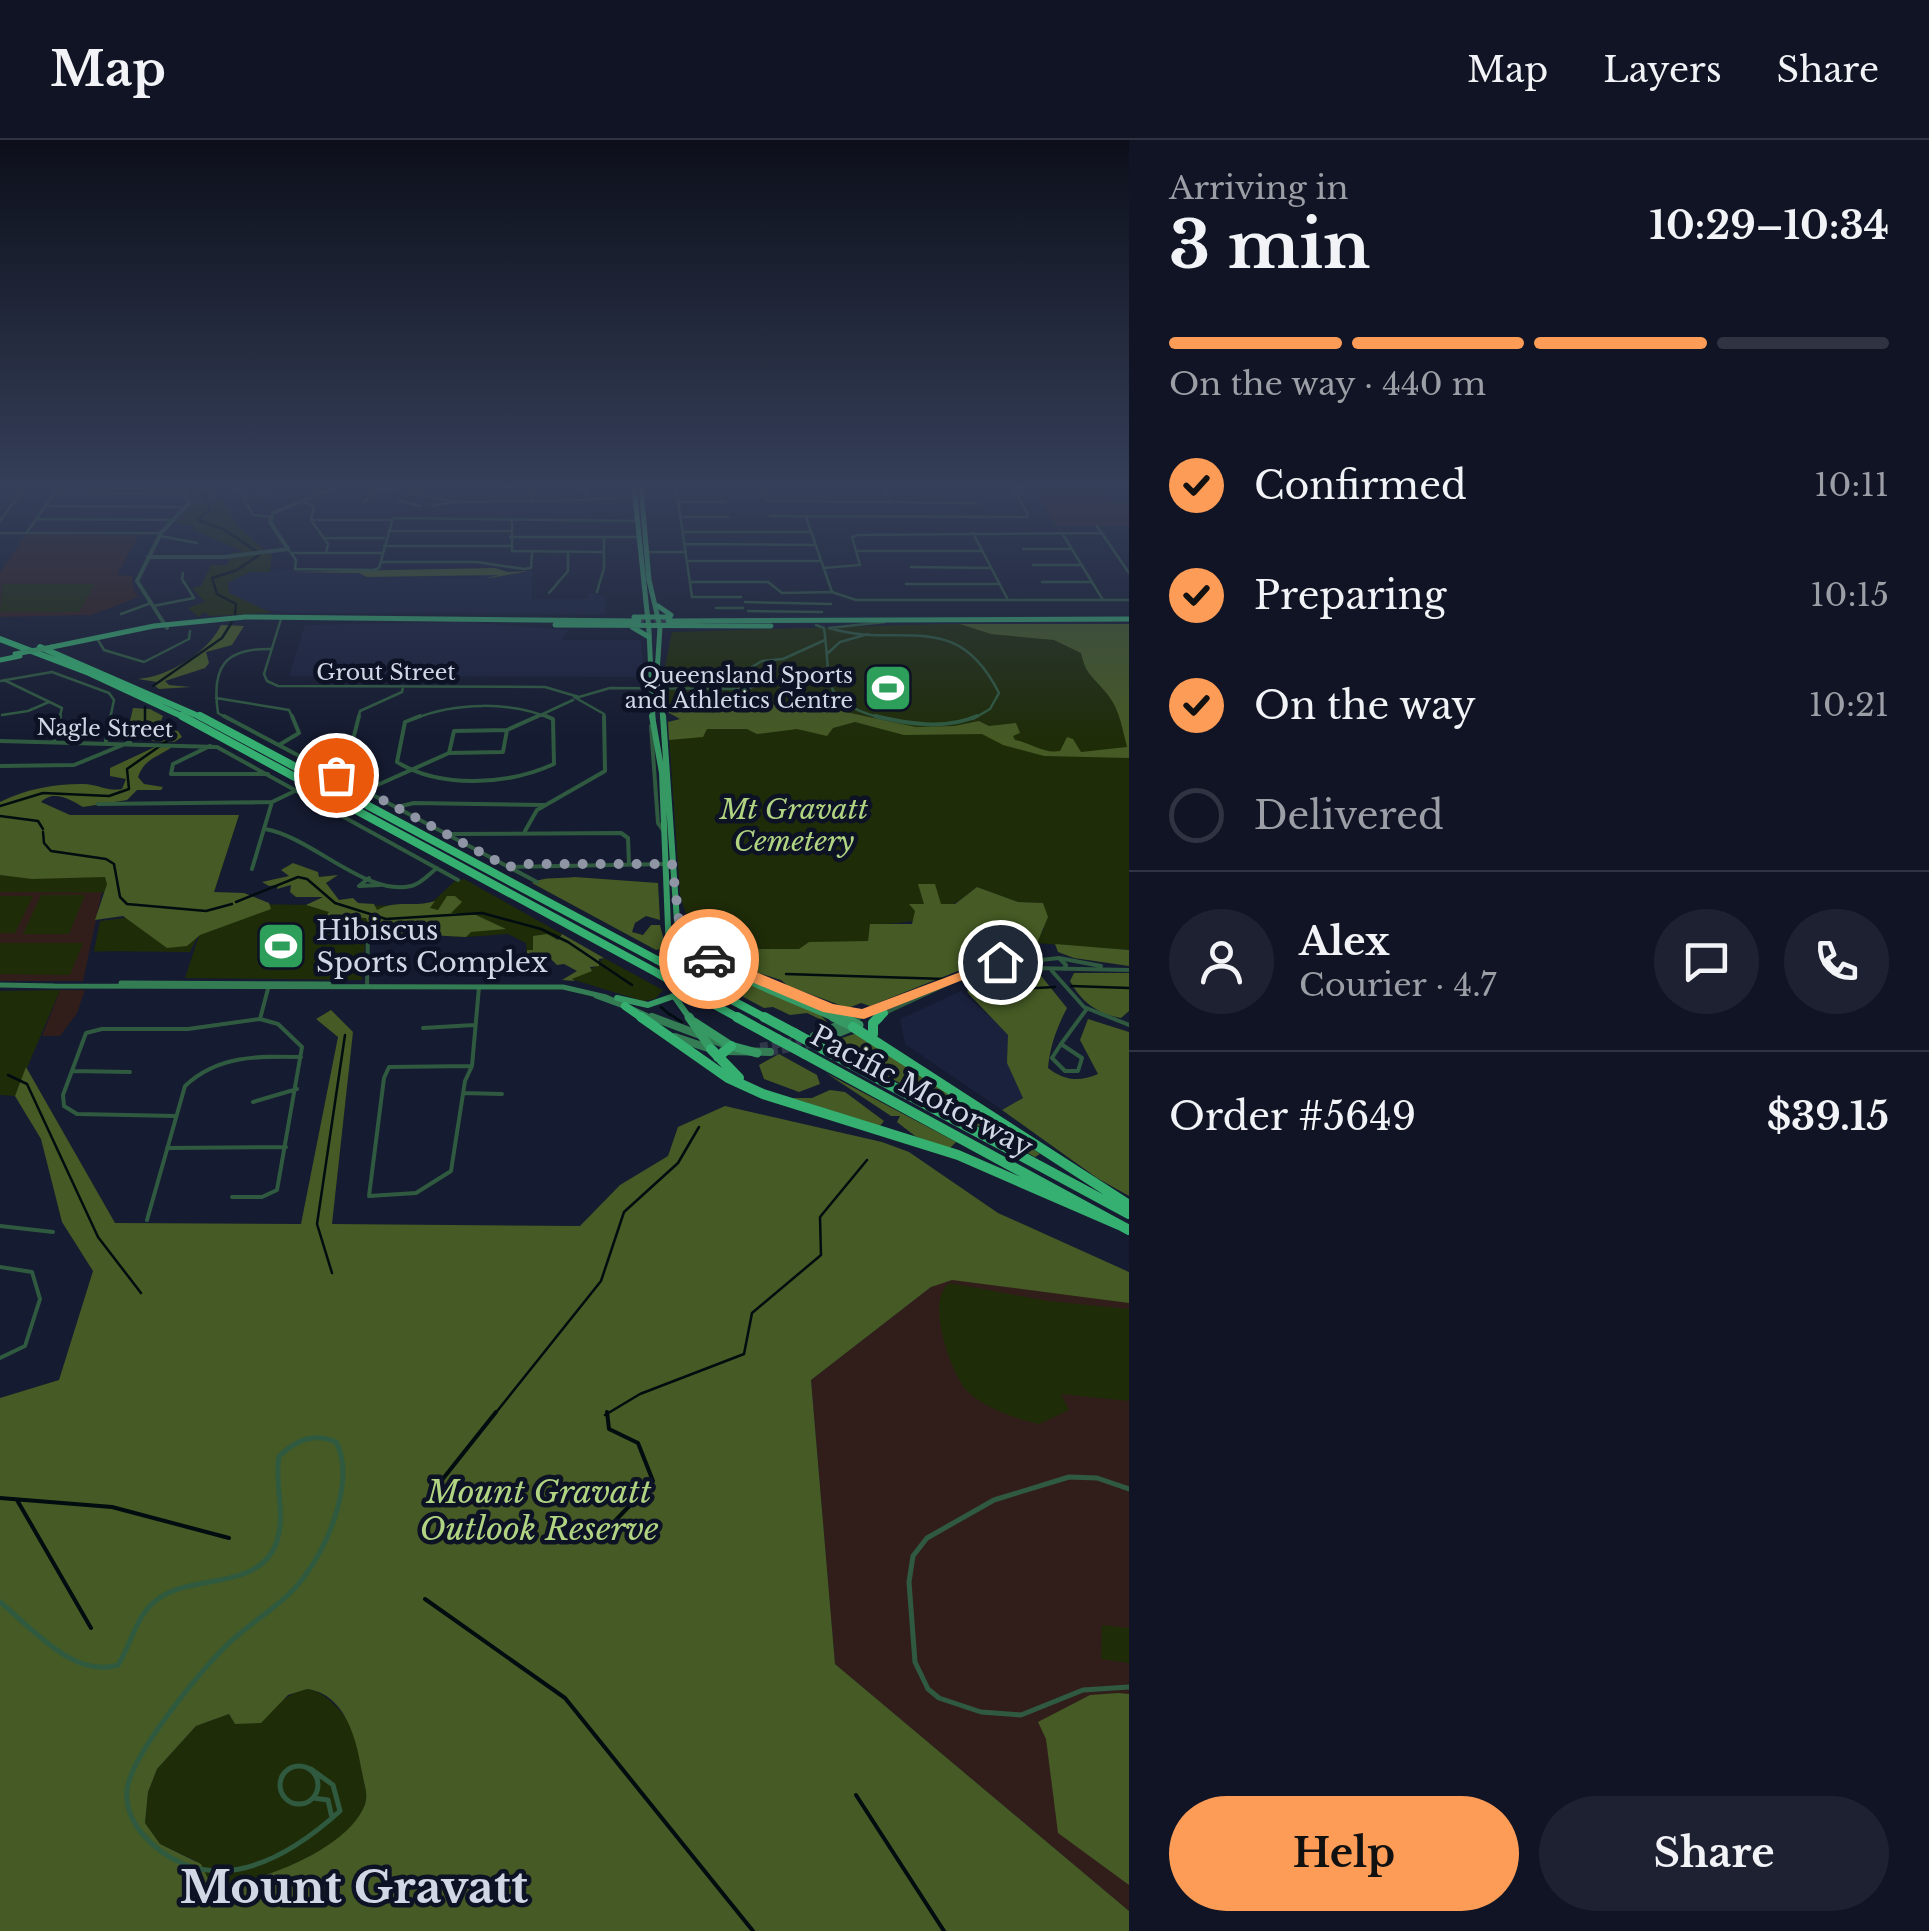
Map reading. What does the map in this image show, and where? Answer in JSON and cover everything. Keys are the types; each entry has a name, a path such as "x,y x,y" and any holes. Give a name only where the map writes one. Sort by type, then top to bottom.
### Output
{"highway":[{"path":"658,606 676,617"},
{"path":"54,648 138,628 282,618 647,614 1129,620"},
{"path":"510,616 637,623 660,630 930,622"},
{"path":"282,618 637,623 649,637"},
{"path":"876,618 668,622 1129,620"},
{"path":"0,659 166,626"},
{"path":"138,628 149,630"},
{"name":"Pacific Motorway","path":"0,636 83,663 198,714 794,1034 819,1041 1129,1214"},
{"name":"Pacific Motorway","path":"0,636 192,720 1124,1228"},
{"path":"621,1002 716,1070 748,1086 788,1103 958,1155 1124,1228"},
{"path":"874,1034 873,1023 884,1014"},
{"path":"854,1022 888,1047"},
{"path":"854,1022 1129,1205"},
{"path":"718,1049 748,1086"}],"main road":[{"path":"644,571 670,797 669,953"},
{"path":"647,571 659,617 654,716 662,773 663,830 676,916 687,939 716,962 854,1022"},
{"path":"0,985 540,987 648,1005 674,996 684,1016 718,1049"},
{"path":"768,986 829,1008 854,1022"},
{"path":"621,1002 679,1038 718,1049 770,1052"},
{"path":"684,1016 718,1049"},
{"path":"819,1041 854,1022"}],"street":[{"path":"141,571 136,582 166,626"},
{"path":"549,593 568,571"},
{"path":"598,592 601,571"},
{"path":"688,571 694,599 831,604"},
{"path":"824,571 832,592"},
{"path":"992,571 1008,600"},
{"path":"1085,571 1103,600"},
{"path":"121,614 194,598 182,580 184,573"},
{"path":"690,582 772,582 777,592 832,592 856,600 1129,600"},
{"path":"1042,582 1092,582"},
{"path":"906,584 999,584"},
{"path":"787,593 792,613"},
{"path":"731,598 732,608"},
{"path":"716,608 822,612"},
{"path":"282,618 272,649 243,650 232,655 216,686 218,713 537,882"},
{"path":"816,625 824,628 824,665 833,692 851,708 876,718 951,723 980,716 996,704 999,693 992,676 972,650 939,637 829,628 890,622"},
{"path":"98,640 104,650 144,662 189,639 190,631"},
{"path":"814,647 827,649 878,632"},
{"path":"449,753 454,731 506,730 602,688 747,689 755,686 754,664 783,659 826,638"},
{"path":"827,649 838,644"},
{"name":"Grout Street","path":"272,649 264,678 278,686 550,687 576,698"},
{"path":"2,681 52,672 110,694 114,700 106,741"},
{"path":"2,681 62,708 54,741"},
{"path":"336,775 346,767 360,711 402,692 404,687"},
{"path":"216,698 289,710 299,734 279,744"},
{"path":"525,832 528,820 544,805 605,771 604,714 576,698"},
{"path":"2,715 28,711 49,702"},
{"path":"526,708 543,714 555,721 554,764 531,776 425,777 398,762 405,721 427,710 526,708"},
{"path":"329,807 449,753 502,753 506,730"},
{"name":"Nagle Street","path":"0,740 210,746"},
{"path":"0,766 72,766 130,742"},
{"path":"268,774 171,774 173,764 210,746 268,774 458,880"},
{"path":"98,804 272,802 297,790"},
{"path":"252,869 272,802"},
{"path":"398,807 414,803 544,805"},
{"path":"265,829 287,831 380,884"},
{"path":"450,835 621,833 628,838 629,864"},
{"path":"508,867 667,864"},
{"path":"369,878 359,886 413,886 437,868"},
{"path":"367,987 368,934"},
{"path":"1059,958 1065,963 1060,982"},
{"path":"854,1022 884,1014 938,989 972,974 1000,962 1059,958 1129,970 972,974"},
{"path":"1041,960 1065,992 1086,1010 1129,1025"},
{"path":"260,1019 268,986"},
{"path":"472,1066 389,1068 384,1078 370,1196 416,1192 451,1170 462,1093 472,1066 479,987"},
{"path":"854,1022 938,989"},
{"path":"1062,1044 1082,1058 1078,1070 1065,1071 1052,1058 1067,1031 1086,1010"},
{"path":"176,1116 77,1114 61,1100 89,1030 188,1029 260,1019 294,1034 302,1047 277,1190 262,1197 232,1198"},
{"path":"423,1028 474,1026"},
{"path":"147,1220 185,1086 210,1067 240,1057 301,1056"},
{"path":"74,1071 130,1072"},
{"path":"253,1102 297,1089"},
{"path":"462,1093 502,1094"},
{"path":"167,1148 286,1148"},
{"path":"0,1226 53,1232"},
{"path":"0,1267 32,1272 41,1284 41,1300 25,1346 0,1358"},
{"path":"0,1602 52,1647 86,1667 103,1669 120,1662 127,1654 141,1614 166,1594 252,1572 264,1562 273,1550 281,1516 279,1456 298,1440 325,1436 336,1442 344,1466 334,1516 318,1557 286,1598 232,1640 212,1662 135,1765 127,1796 131,1816 142,1835 183,1866 203,1870 229,1872 261,1865 332,1818 340,1808 338,1794 328,1778 311,1769 290,1770 280,1786 286,1801 298,1804 321,1796 328,1800 332,1818"},
{"path":"1129,1489 1084,1475 1050,1480 941,1525 917,1548 908,1565 910,1650 916,1670 938,1698 953,1705 1032,1714 1088,1687 1129,1687"},
{"path":"310,1798 318,1783 311,1769"}],"shaded area":[{"path":"119,571 117,575 132,576 133,589 139,597 91,615 0,617 0,572"},
{"path":"367,571 368,577 479,578 479,571 503,571 506,580 511,572 533,571 532,599 587,599 588,593 593,593 605,596 606,614 262,610 229,593 228,582 251,572"},
{"path":"465,622 569,630 562,640 641,640 644,677 289,676 305,625"},
{"path":"0,892 102,892 83,981 0,981"},
{"path":"60,990 85,990 77,1013 60,1036 42,1036"},
{"path":"961,991 1009,1034 1023,1098 1002,1110 905,1044 900,1019"},
{"path":"918,1241 1129,1272 1129,1911 835,1664 811,1380 931,1287"}],"green space":[{"path":"208,571 270,571 251,572 228,582 229,593 272,613 210,616 204,612 199,617 188,608 205,602 192,588 201,586"},
{"path":"529,571 490,578 499,575 367,577 359,573 290,572"},
{"path":"3,584 95,584 79,612 0,612"},
{"path":"960,624 1129,624 1129,758 1044,756 1003,745 982,734 904,735 855,722 833,728 827,736 797,729 757,734 747,729 707,729 703,737 669,740 668,722 680,719 669,713 666,703 813,705 916,727 979,721 989,726 1016,723 1020,733 1013,736 1015,740 1048,751 1060,751 1067,737 1073,739 1081,752 1127,747 1115,707 1087,670 1081,653 1054,640 991,634"},
{"name":"Mt Gravatt Cemetery","path":"1076,624 1129,720 1129,950 1035,943 1044,929 1043,903 1018,902 977,887 928,917 871,924 868,941 799,949 745,949 722,961 695,930 680,894 668,722 680,719 666,709 664,671 672,632"},
{"path":"221,625 244,626 232,645 206,652 209,663 205,668 165,681 191,687 159,689 155,686 157,682 138,679 186,662 207,645"},
{"path":"133,708 150,709 163,716 158,728 178,731 182,737 174,742 151,741 161,738 133,731"},
{"path":"157,746 172,747 148,762 138,777 144,784 163,787 161,790 137,790 127,800 83,807 57,796 41,802 70,815 239,815 214,892 244,893 269,903 271,909 200,935 187,946 167,948 123,916 95,920 107,884 105,877 32,879 0,875 0,802 61,785 122,789 126,779 110,776 110,768"},
{"path":"0,815 239,815 214,892 242,904 428,906 455,881 464,879 562,934 532,957 527,955 526,943 508,934 466,937 366,932 362,980 185,978 213,893 0,892"},
{"path":"293,863 318,872 319,877 338,875 326,883 339,900 353,898 358,903 374,904 377,910 435,901 430,908 438,910 447,896 455,896 462,902 451,913 476,915 506,929 471,932 466,937 388,933 383,925 370,926 366,918 326,916 329,912 306,905 323,897 296,897 290,892 291,885 277,889 278,885 262,882 289,876 281,870"},
{"path":"575,877 658,883 660,920 646,916 635,923 632,932 643,935 651,925 660,925 666,948 656,950 532,883"},
{"path":"918,884 935,884 941,904 955,904 977,887 1018,902 1043,903 1048,917 1033,953 978,963 870,1006 861,1003 848,1008 722,961 745,949 799,949 809,942 868,941 870,924 912,924 915,911 909,904 924,904"},
{"path":"41,895 85,895 69,934 23,934"},
{"path":"0,896 33,896 15,933 0,933"},
{"path":"125,918 197,938 190,952 94,951 100,921"},
{"path":"547,934 558,940 562,934 604,958 599,959 599,966 590,967 592,971 572,979 575,981 562,980 577,971 551,959 527,955 527,950 533,950 533,936"},
{"path":"0,943 83,943 70,975 0,974"},
{"path":"1055,944 1129,950 1129,966 1074,958 1058,952"},
{"path":"674,954 685,955 742,985 753,982 820,1014 828,1023 807,1013 790,1015 773,1007 764,1008 678,962"},
{"path":"604,958 663,990 655,999 643,1001 571,979"},
{"path":"1038,972 1067,1008 1048,1068 1060,1076 1072,1079 1098,1074 1080,1040 1088,1019 1129,1032 1129,1196 1097,1178 1002,1110 1023,1098 1007,1063 1008,1035 968,993 966,984 1007,974"},
{"path":"1074,973 1129,973 1129,1011 1121,1018 1091,1006 1070,981"},
{"path":"60,990 15,1096 0,1095 0,991"},
{"name":"Mount Gravatt Outlook Reserve","path":"331,1010 353,1032 332,1224 580,1226 620,1185 668,1156 678,1127 725,1106 882,1142 909,1152 998,1213 1129,1272 1129,1303 952,1280 931,1287 811,1380 835,1664 1129,1911 1129,1931 0,1931 0,1398 59,1380 93,1271 62,1222 41,1139 15,1096 26,1067 115,1223 301,1224 338,1037 316,1019","holes":["307,1689 320,1693 340,1709 357,1747 366,1800 353,1824 337,1839 296,1863 228,1883 210,1883 201,1864 160,1844 145,1823 148,1792 157,1769 196,1726 229,1714 235,1724 261,1723 288,1695"]},
{"path":"854,1034 865,1036 1040,1154 1035,1157 830,1042"},
{"path":"779,1054 817,1075 820,1084 799,1092 764,1079 759,1065"},
{"path":"826,1073 956,1142 949,1149 915,1136 897,1122 900,1116 891,1116"},
{"path":"830,1090 845,1092 884,1121 880,1126 792,1098 812,1098"},
{"path":"950,1283 1048,1301 1129,1309 1129,1401 1061,1394 1069,1410 1039,1424 982,1403 961,1382 943,1336 939,1304"},
{"path":"1102,1625 1129,1628 1129,1663 1101,1659"},
{"path":"307,1689 331,1701 355,1734 366,1791 363,1810 337,1839 296,1863 249,1879 209,1883 196,1861 160,1844 145,1823 148,1792 157,1769 196,1726 229,1714 235,1724 248,1722"},
{"path":"1129,1694 1129,1885 1058,1833 1046,1739 1038,1722 1090,1695"}],"waterway":[{"path":"235,571 212,578 217,594 236,604 235,615"},
{"path":"153,686 222,638 232,622"},
{"path":"0,806 43,793 109,796 129,789 127,769 170,739 145,725 145,707"},
{"path":"0,816 38,821 43,829"},
{"path":"43,832 44,843 51,851 106,859 114,864 120,897 127,904 206,911 232,904"},
{"path":"236,902 298,877 307,879 335,903 386,919 482,913 541,929 568,942 632,985"},
{"path":"685,945 680,952 736,980"},
{"path":"786,974 945,979"},
{"path":"971,983 1016,989 1055,987"},
{"path":"1071,986 1129,988"},
{"path":"661,1007 670,1015"},
{"path":"668,1013 682,1022"},
{"path":"332,1273 317,1224 345,1035"},
{"path":"8,1075 27,1084 98,1237 141,1293"},
{"path":"494,1415 601,1281 624,1212 678,1163 699,1127"},
{"path":"607,1414 640,1394 744,1354 752,1313 821,1255 820,1217 867,1160"},
{"path":"430,1495 496,1412"},
{"path":"607,1414 609,1429 638,1443 653,1481 615,1521"},
{"path":"0,1498 112,1507 229,1538"},
{"path":"17,1500 91,1628"},
{"path":"425,1599 565,1698 753,1931"},
{"path":"856,1795 944,1931"}],"tunnel":[{"path":"639,621 668,621"},
{"path":"669,953 674,996"},
{"path":"760,1047 803,1040"},
{"path":"770,1052 811,1044"}],"way so far":[{"path":"336,775 508,867 672,864 680,928 709,959"}],"place":[{"name":"Queensland Sports and Athletics Centre","path":"888,688"},
{"name":"Hibiscus Sports Complex","path":"281,946"}],"district":[{"name":"Mount Gravatt","path":"354,1887"}],"route":[{"path":"709,959 829,1008 864,1014 938,989 1000,962"}]}
